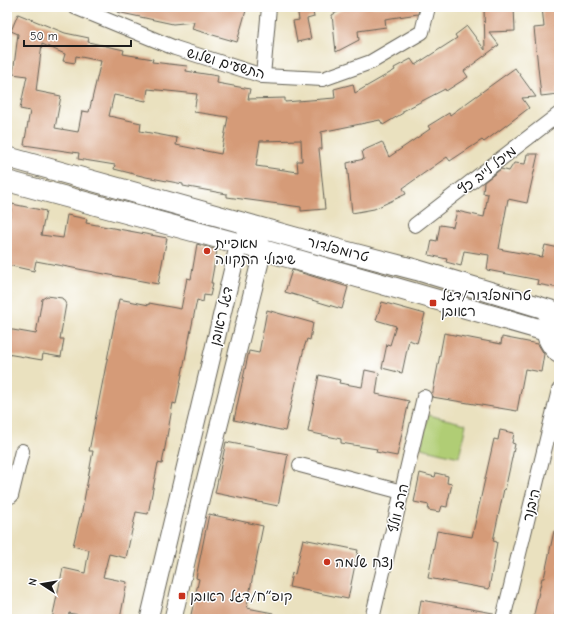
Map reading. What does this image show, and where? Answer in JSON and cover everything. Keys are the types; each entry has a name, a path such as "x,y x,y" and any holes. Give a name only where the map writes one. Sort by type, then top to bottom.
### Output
{"main road":[{"name":"טרומפלדור","path":"7,157 556,309"},
{"name":"טרומפלדור","path":"7,181 239,243 546,331"},
{"path":"556,309 549,317 546,331 548,340 552,347 559,353"}],"street":[{"name":"התשעים ושלוש","path":"75,7 102,12 175,48 263,76 323,79 371,62 422,32 428,7"},
{"path":"263,76 268,7"},
{"name":"מיכל לייב כץ","path":"415,225 559,114"},
{"path":"255,226 263,250"},
{"name":"דגל ראובן","path":"149,619 239,243 255,226"},
{"name":"דגל ראובן","path":"173,619 200,501 263,250"},
{"name":"היבנר","path":"503,619 559,390"},
{"name":"הרב וולף","path":"372,619 424,397"},
{"path":"7,495 11,496 22,451"},
{"path":"300,465 402,492"}],"green space":[{"path":"428,415 466,424 459,457 421,448"}],"building":[{"path":"118,7 247,7 237,42 192,29 194,22 173,24 117,12"},
{"path":"297,7 312,7 314,17 307,19 311,39 297,42 293,21 299,20"},
{"path":"347,7 418,7 419,10 418,14 385,19 386,27 358,31 359,40 336,52 332,15"},
{"path":"484,7 514,7 515,31 489,32 499,45 464,71 468,77 446,91 445,89 403,111 403,113 383,125 380,120 321,132 322,149 319,149 325,209 301,211 301,207 227,197 227,194 183,186 183,184 114,169 115,165 78,159 79,153 24,145 30,111 20,109 27,76 13,74 18,34 11,31 18,14 65,33 89,38 88,42 124,50 123,54 153,59 152,62 187,66 186,71 218,76 217,83 250,89 248,99 285,98 285,102 335,98 334,89 353,84 355,93 411,59 415,65 457,38 455,35 467,26 485,50","holes":["42,44 65,54 63,61 75,63 76,56 101,61 89,112 82,111 78,132 55,128 61,96 36,91","148,89 197,94 194,112 228,117 221,154 176,145 177,138 140,131 141,123 109,116 114,95 146,101","301,140 302,161 297,161 298,172 256,166 260,141"]},
{"path":"542,7 559,7 559,87 557,87 558,94 541,96 534,28 544,27"},
{"path":"515,68 536,97 522,98 529,108 484,142 482,140 450,161 447,157 403,188 406,194 374,209 352,213 347,163 364,159 362,151 382,142 389,157 430,129 428,126 449,113 450,115"},
{"path":"527,154 538,154 527,203 508,199 499,249 542,257 545,245 559,248 559,288 537,284 538,280 487,270 489,255 464,251 461,266 446,262 447,259 429,255 432,240 437,241 440,225 453,227 457,211 484,217 488,194 483,193 484,182 501,169 509,171 514,163 525,164"},
{"path":"12,204 46,211 41,235 63,238 67,215 87,219 86,223 167,238 158,284 36,261 34,271 7,265 7,231"},
{"path":"197,244 217,250 210,296 204,295 203,302 197,300 176,404 173,403 162,464 158,463 148,514 136,512 126,558 109,554 103,577 127,582 120,619 98,619 69,613 68,619 52,619 63,568 85,573 89,550 73,546 81,517 93,451 89,451 119,299 181,309 187,278 191,279"},
{"path":"292,270 348,287 342,309 285,292"},
{"path":"47,296 62,298 66,304 60,339 64,339 61,357 43,354 42,360 7,354 7,329 36,334 42,299"},
{"path":"382,302 425,314 417,343 409,340 402,373 382,368 387,344 390,345 396,326 376,320"},
{"path":"267,310 313,323 310,340 307,339 304,348 285,431 234,420 249,351 259,353"},
{"path":"444,333 501,344 502,337 538,344 544,354 541,372 525,369 517,411 432,397"},
{"path":"365,370 379,373 376,394 409,401 397,456 376,452 377,449 341,443 341,439 308,432 319,375 340,380 339,383 362,387"},
{"path":"500,430 514,433 512,443 515,444 493,541 497,542 489,589 428,578 437,531 472,537 494,439 498,440"},
{"path":"226,442 288,454 278,506 215,493"},
{"path":"420,473 435,477 436,473 448,476 447,483 452,484 447,507 442,506 440,512 428,510 429,505 414,502"},
{"path":"209,514 263,526 247,608 273,613 273,619 190,619 199,579 196,578"},
{"path":"554,531 559,531 559,596 554,619 533,619 542,578 544,578"},
{"name":"נצח שלמה","path":"303,539 358,550 348,599 289,587 292,573 295,574"},
{"path":"421,600 493,613 492,619 418,619"}],"place":[{"name":"מאפיית שיבולי התקווה","path":"207,251"},
{"name":"טרומפלדור/דגל ראובן","path":"433,303"},
{"name":"נצח שלמה","path":"327,562"},
{"name":"קופ״ח/דגל ראובן","path":"182,596"}]}
